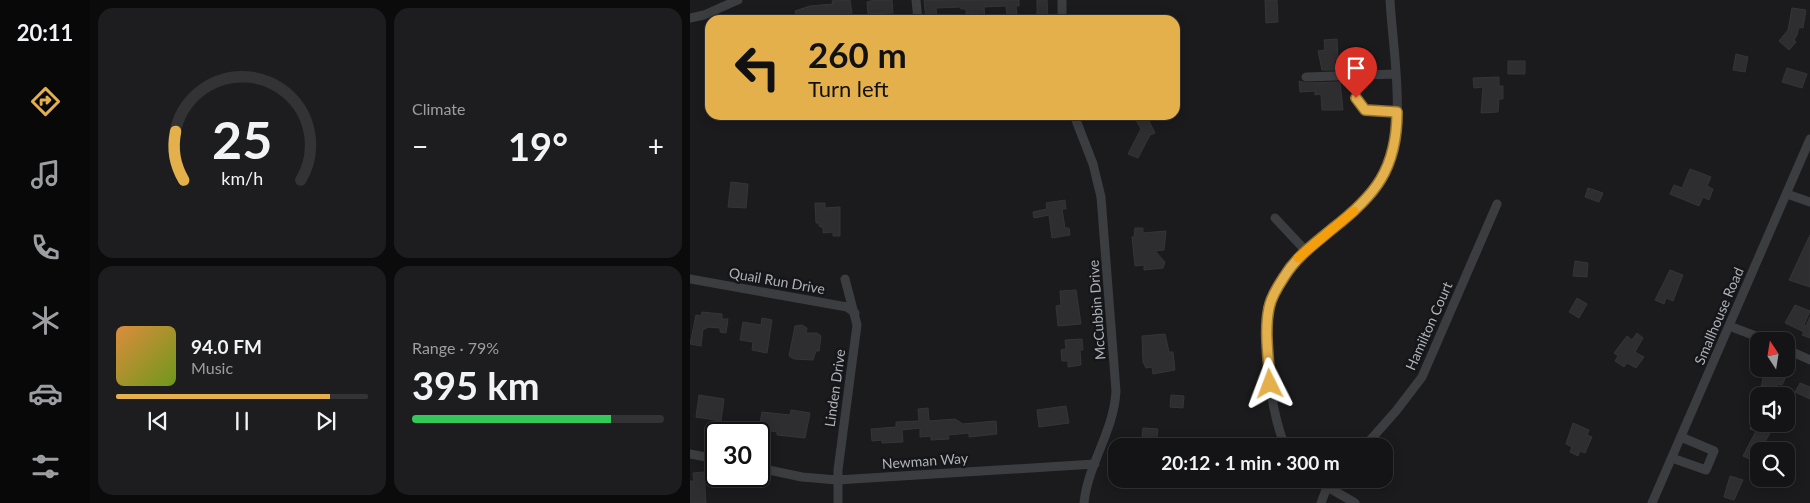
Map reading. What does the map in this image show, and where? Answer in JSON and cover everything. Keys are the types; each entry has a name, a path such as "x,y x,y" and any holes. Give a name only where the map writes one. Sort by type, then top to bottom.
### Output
{"street":[{"path":"690,18 704,15 738,0"},
{"path":"916,0 918,15"},
{"path":"1062,0 1062,15"},
{"path":"1282,438 1277,427 1272,400 1268,342 1269,307 1277,288 1289,268 1305,250 1364,203 1385,175 1395,145 1397,112 1390,0"},
{"path":"1306,77 1395,74"},
{"path":"1359,75 1356,98 1365,110 1397,112"},
{"name":"McCubbin Drive","path":"1076,120 1093,164 1101,197 1115,369 1114,408 1085,492 1084,503"},
{"name":"Smallhouse Road","path":"1652,503 1810,138"},
{"path":"1787,194 1810,202"},
{"name":"Hamilton Court","path":"1372,438 1396,412 1422,377 1497,204"},
{"path":"1275,218 1305,250"},
{"name":"Quail Run Drive","path":"690,279 847,307 856,316"},
{"name":"Linden Drive","path":"838,503 837,480 857,325 845,279"},
{"path":"1729,326 1750,334"},
{"path":"1795,353 1810,360"},
{"path":"1672,458 1706,470 1712,460 1714,451 1681,437"},
{"path":"690,454 705,457"},
{"name":"Newman Way","path":"770,470 802,477 837,480 1095,464"},
{"path":"1321,503 1327,488"},
{"path":"1329,488 1355,503"}],"building":[{"path":"850,0 852,13 839,15 796,15 795,11 810,6 833,4 832,1"},
{"path":"892,0 893,13 868,14 867,2"},
{"path":"924,0 1019,0 1019,6 1016,6 1017,15 1007,15 1006,6 984,7 985,15 976,15 976,13 966,14 966,9 961,9 960,7 936,8 937,15 926,15"},
{"path":"1037,0 1047,0 1048,15 1037,15"},
{"path":"1265,0 1277,0 1278,22 1266,23"},
{"path":"1792,8 1806,10 1803,28 1799,27 1794,40 1796,42 1789,50 1779,41 1788,30"},
{"path":"1337,39 1338,60 1334,61 1335,70 1322,70 1318,51 1325,50 1324,40"},
{"path":"1736,54 1748,57 1745,72 1733,70"},
{"path":"1508,61 1525,61 1525,74 1508,74"},
{"path":"1787,68 1807,74 1802,88 1782,82"},
{"path":"1499,77 1499,86 1503,86 1503,99 1499,99 1498,112 1481,113 1483,87 1474,88 1473,78"},
{"path":"1299,81 1306,83 1340,82 1343,110 1322,110 1321,94 1315,95 1315,91 1300,92"},
{"path":"1136,120 1148,120 1155,133 1150,135 1138,158 1128,154 1141,129"},
{"path":"1690,169 1711,177 1707,186 1713,189 1709,200 1703,197 1699,206 1670,194 1674,185 1682,188"},
{"path":"731,182 748,184 746,208 728,207"},
{"path":"1588,188 1603,193 1599,202 1585,197"},
{"path":"1065,200 1066,209 1062,209 1065,228 1069,228 1070,235 1052,238 1049,215 1034,218 1033,212 1047,209 1046,203"},
{"path":"815,203 825,203 825,208 840,207 840,236 833,236 833,232 823,233 823,228 819,226 819,223 816,223"},
{"path":"1135,228 1143,228 1143,233 1166,231 1164,250 1155,251 1165,262 1163,268 1144,270 1144,265 1135,266 1132,237 1134,237"},
{"path":"1810,235 1810,287 1789,280"},
{"path":"1575,261 1588,263 1587,277 1573,276"},
{"path":"1670,270 1683,275 1673,301 1666,298 1664,304 1655,300"},
{"path":"1076,290 1081,324 1058,326 1056,306 1061,305 1060,291"},
{"path":"1577,298 1587,304 1579,318 1569,312"},
{"path":"1795,305 1810,311 1804,325 1806,326 1810,317 1810,338 1802,335 1804,332 1785,323"},
{"path":"702,312 722,314 722,319 728,319 726,333 720,332 720,328 706,327 706,329 703,329 701,346 690,344 696,315 701,316"},
{"path":"762,318 772,320 767,353 752,350 753,342 740,340 743,322 761,325"},
{"path":"802,325 807,328 806,333 817,333 821,336 819,351 816,351 813,360 794,359 789,356 795,326"},
{"path":"1637,333 1643,338 1635,352 1644,357 1636,368 1627,363 1624,367 1615,361 1618,356 1614,353 1627,336 1632,340"},
{"path":"1165,334 1169,352 1173,352 1175,370 1153,374 1152,367 1146,368 1143,362 1142,336"},
{"path":"1082,339 1083,350 1080,350 1081,365 1068,367 1068,361 1062,361 1061,350 1066,349 1065,340"},
{"path":"1786,378 1782,385 1778,384 1776,387 1761,387 1763,379"},
{"path":"1800,383 1810,387 1810,399 1795,392"},
{"path":"699,395 724,399 721,421 696,417"},
{"path":"1171,395 1184,396 1183,408 1170,407"},
{"path":"1066,406 1069,423 1039,427 1037,410"},
{"path":"928,408 929,421 955,419 963,424 996,421 997,434 969,437 969,433 948,435 949,439 931,440 931,436 920,437 920,428 902,430 903,442 882,443 882,440 872,441 871,429 896,427 896,422 919,421 918,409"},
{"path":"791,410 810,413 805,438 777,435 777,432 770,431 770,422 760,422 762,412 790,415"},
{"path":"1573,423 1589,430 1587,435 1592,437 1585,453 1580,451 1578,456 1570,452 1572,447 1566,444"},
{"path":"1143,428 1158,429 1157,438 1142,438"},
{"path":"1755,432 1771,432 1765,442 1750,442"},
{"path":"1750,443 1750,459 1743,456"},
{"path":"704,472 706,503 690,503 690,481 694,481 693,473"},
{"path":"1730,476 1743,480 1734,500 1724,497"}],"slow traffic":[{"path":"1298,258 1305,250 1354,211"}],"route":[{"path":"1270,384 1268,350 1269,307 1277,288 1289,268 1305,250 1364,203 1385,175 1391,160 1397,131 1397,112 1365,110 1358,104 1356,98"}]}
